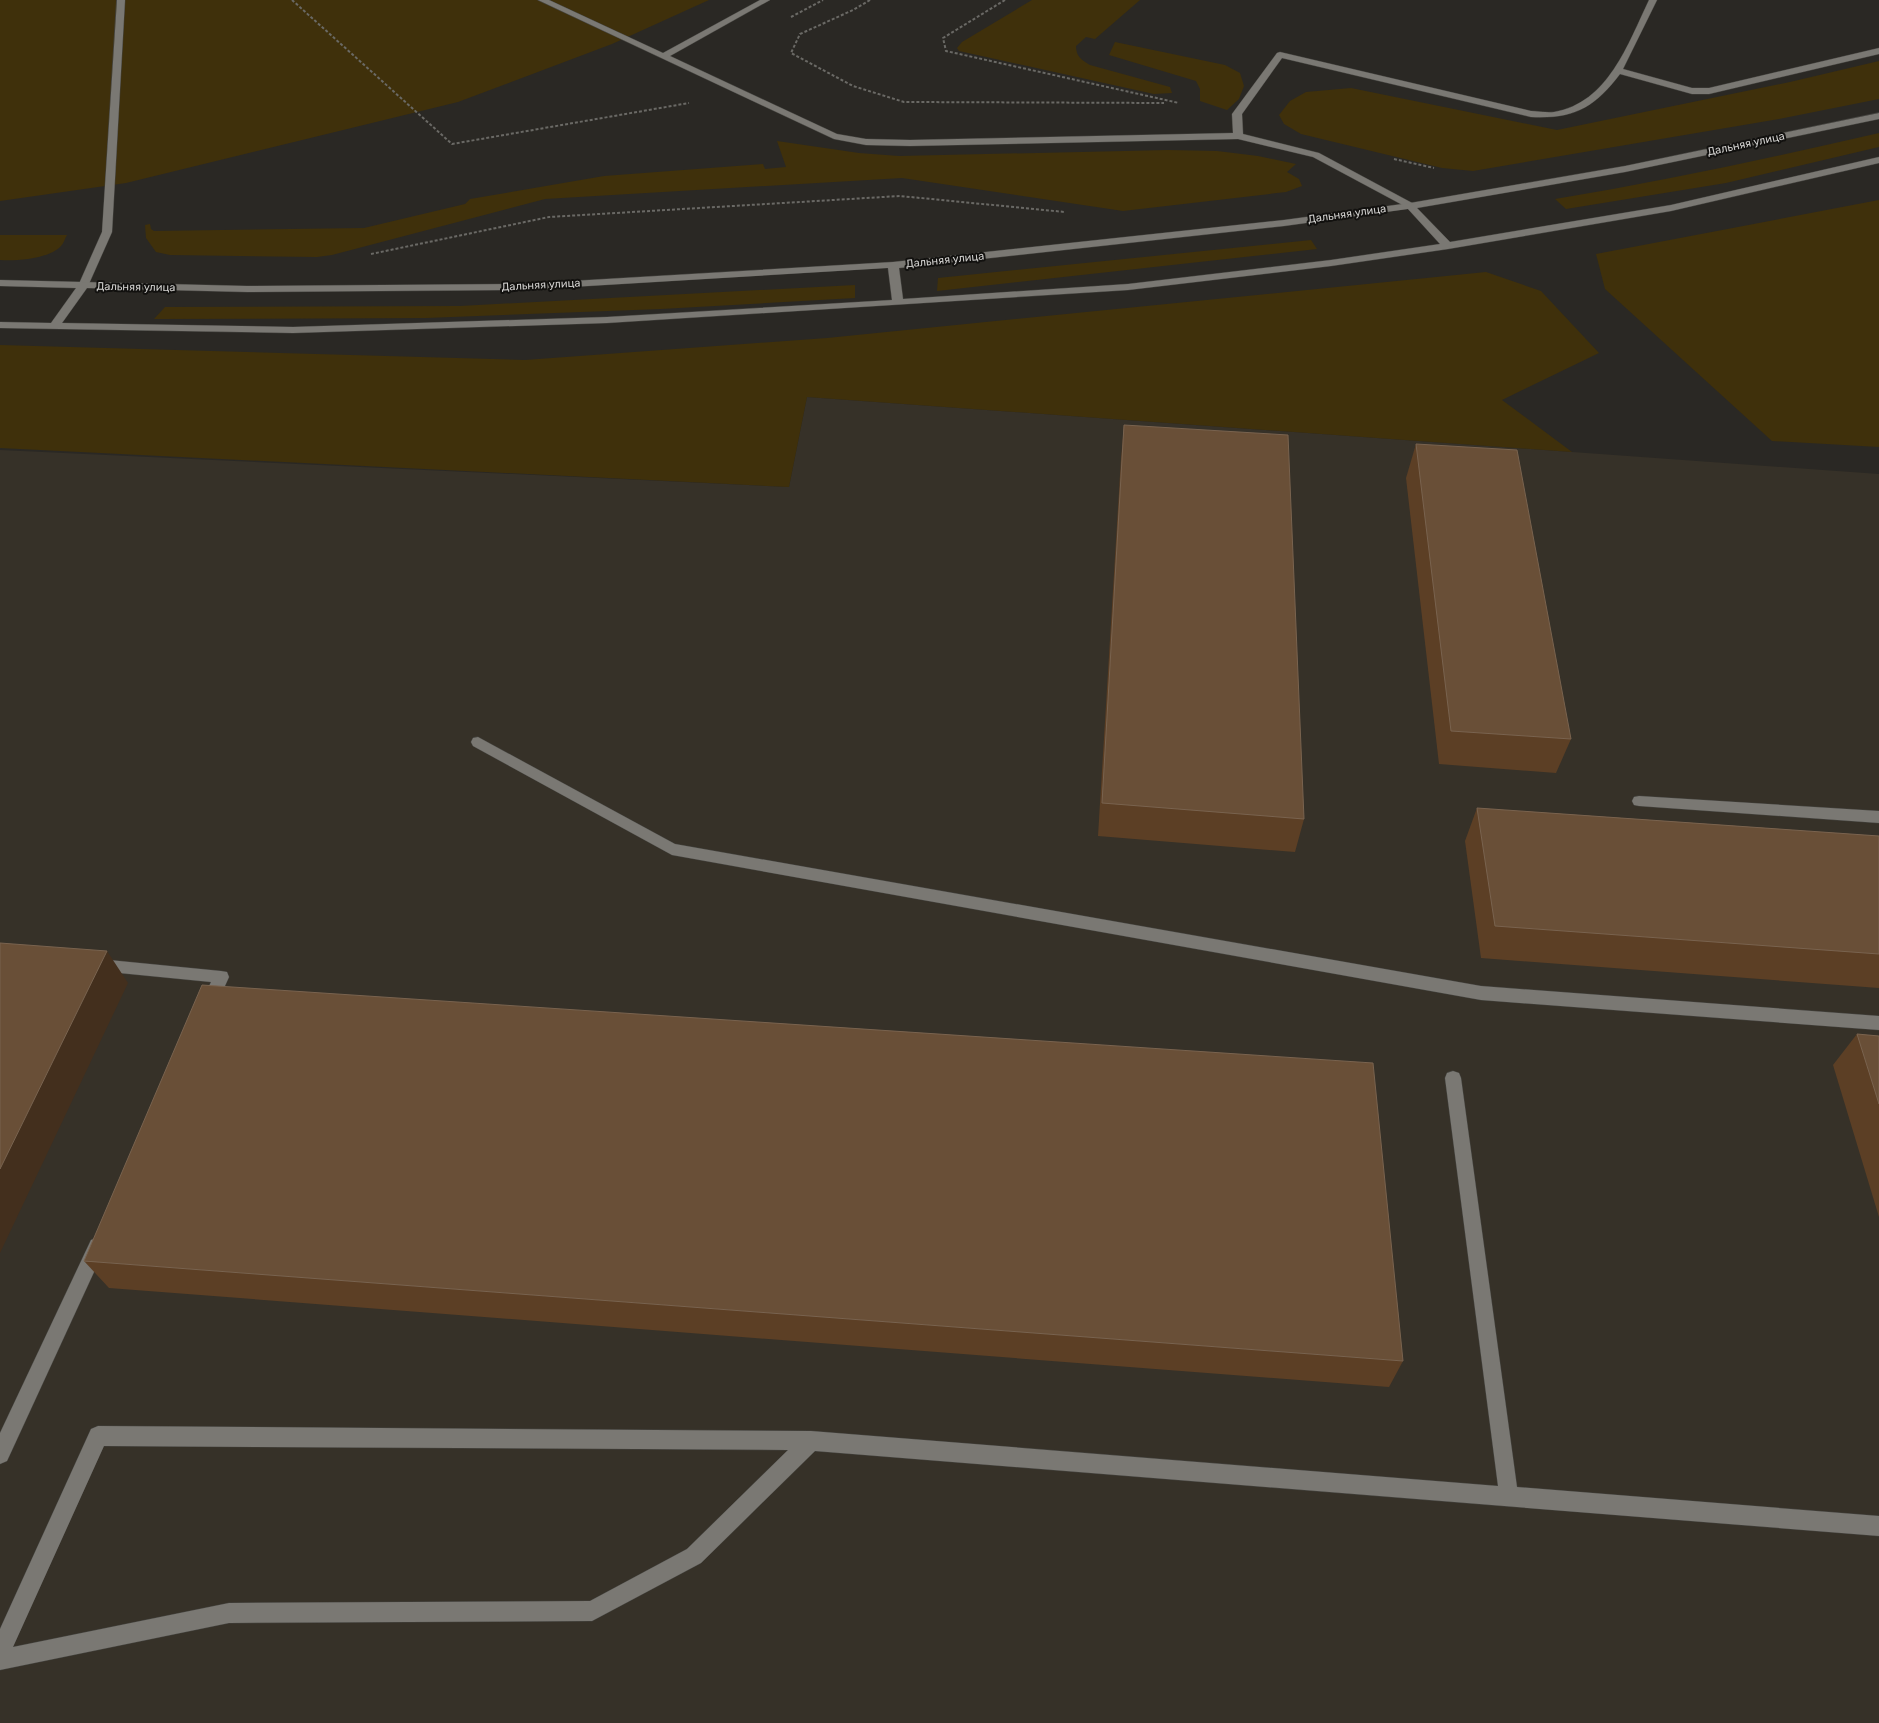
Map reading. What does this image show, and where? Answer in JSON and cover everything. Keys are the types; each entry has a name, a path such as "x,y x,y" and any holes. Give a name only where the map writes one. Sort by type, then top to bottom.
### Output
{"main road":[{"path":"54,326 83,286 107,232 121,0"},
{"path":"542,0 834,136 866,142 910,143 1238,136 1316,155 1410,206 1448,246"},
{"path":"664,56 766,0"},
{"path":"1238,136 1237,114 1280,55 1531,114 1552,116 1573,111 1605,90 1618,71 1653,0"},
{"path":"1618,71 1692,91 1709,91 1879,51"},
{"name":"Дальняя улица","path":"0,283 247,289 521,287 893,265 1284,223 1410,206 1625,169 1879,116"},
{"path":"0,324 293,330 607,320 898,303 1138,286 1331,264 1672,208 1879,160"},
{"path":"893,265 898,303"},
{"path":"478,742 672,848 1481,993 1879,1023"},
{"path":"1639,801 1879,817"},
{"path":"87,964 221,977 200,1022"},
{"path":"1453,1078 1509,1497"},
{"path":"0,1454 104,1229"},
{"path":"0,1652 98,1436 811,1441 1879,1526"},
{"path":"0,1660 229,1613 592,1611 694,1556 811,1441"}],"path":[{"path":"292,0 452,144 747,94"},
{"path":"791,17 824,0"},
{"path":"870,0 853,10 800,34 791,53 853,86 904,102 1180,103 946,51 943,38 1005,0"},
{"path":"365,255 559,216 900,196 1067,213"}],"shaded area":[{"path":"0,0 709,0 612,44 458,102 126,183 0,201"},
{"path":"1032,0 1140,0 1095,39 1086,37 1076,46 1078,56 1090,65 1170,87 1172,93 1154,94 959,51 957,48 962,42"},
{"path":"1115,42 1225,65 1240,73 1244,86 1239,99 1227,110 1200,101 1200,89 1196,81 1109,55"},
{"path":"1879,61 1879,99 1779,119 1473,171 1442,168 1301,134 1284,124 1279,115 1290,101 1306,92 1351,88 1557,130 1790,82"},
{"path":"1879,133 1879,147 1726,183 1566,209 1555,199 1717,169"},
{"path":"777,141 859,153 899,156 1168,150 1217,151 1258,156 1296,164 1287,172 1299,179 1302,186 1286,192 1123,211 902,178 545,199 332,255 317,257 170,255 156,252 146,238 145,225 150,224 151,229 154,231 364,228 465,204 470,199 604,176 763,164 765,169 786,167"},
{"path":"1879,200 1879,447 1772,441 1605,289 1596,254"},
{"path":"0,235 67,235 61,246 49,254 24,259 0,260"},
{"path":"1311,240 1317,249 937,291 938,278"},
{"path":"1486,272 1541,291 1599,353 1502,400 1572,452 807,397 789,487 0,448 0,345 525,360 827,338"},
{"path":"855,285 855,298 661,309 426,318 154,319 165,307 460,306"},
{"path":"807,397 1879,474 1879,1723 0,1723 0,450 789,487"}],"building":[{"path":"1124,425 1288,435 1304,819 1102,803"},
{"path":"1416,444 1517,450 1571,739 1451,731"},
{"path":"1477,808 1879,836 1879,954 1495,926"},
{"path":"0,943 107,951 0,1169"},
{"path":"202,985 1373,1063 1403,1361 84,1261"},
{"path":"1857,1034 1879,1036 1879,1104"}]}
